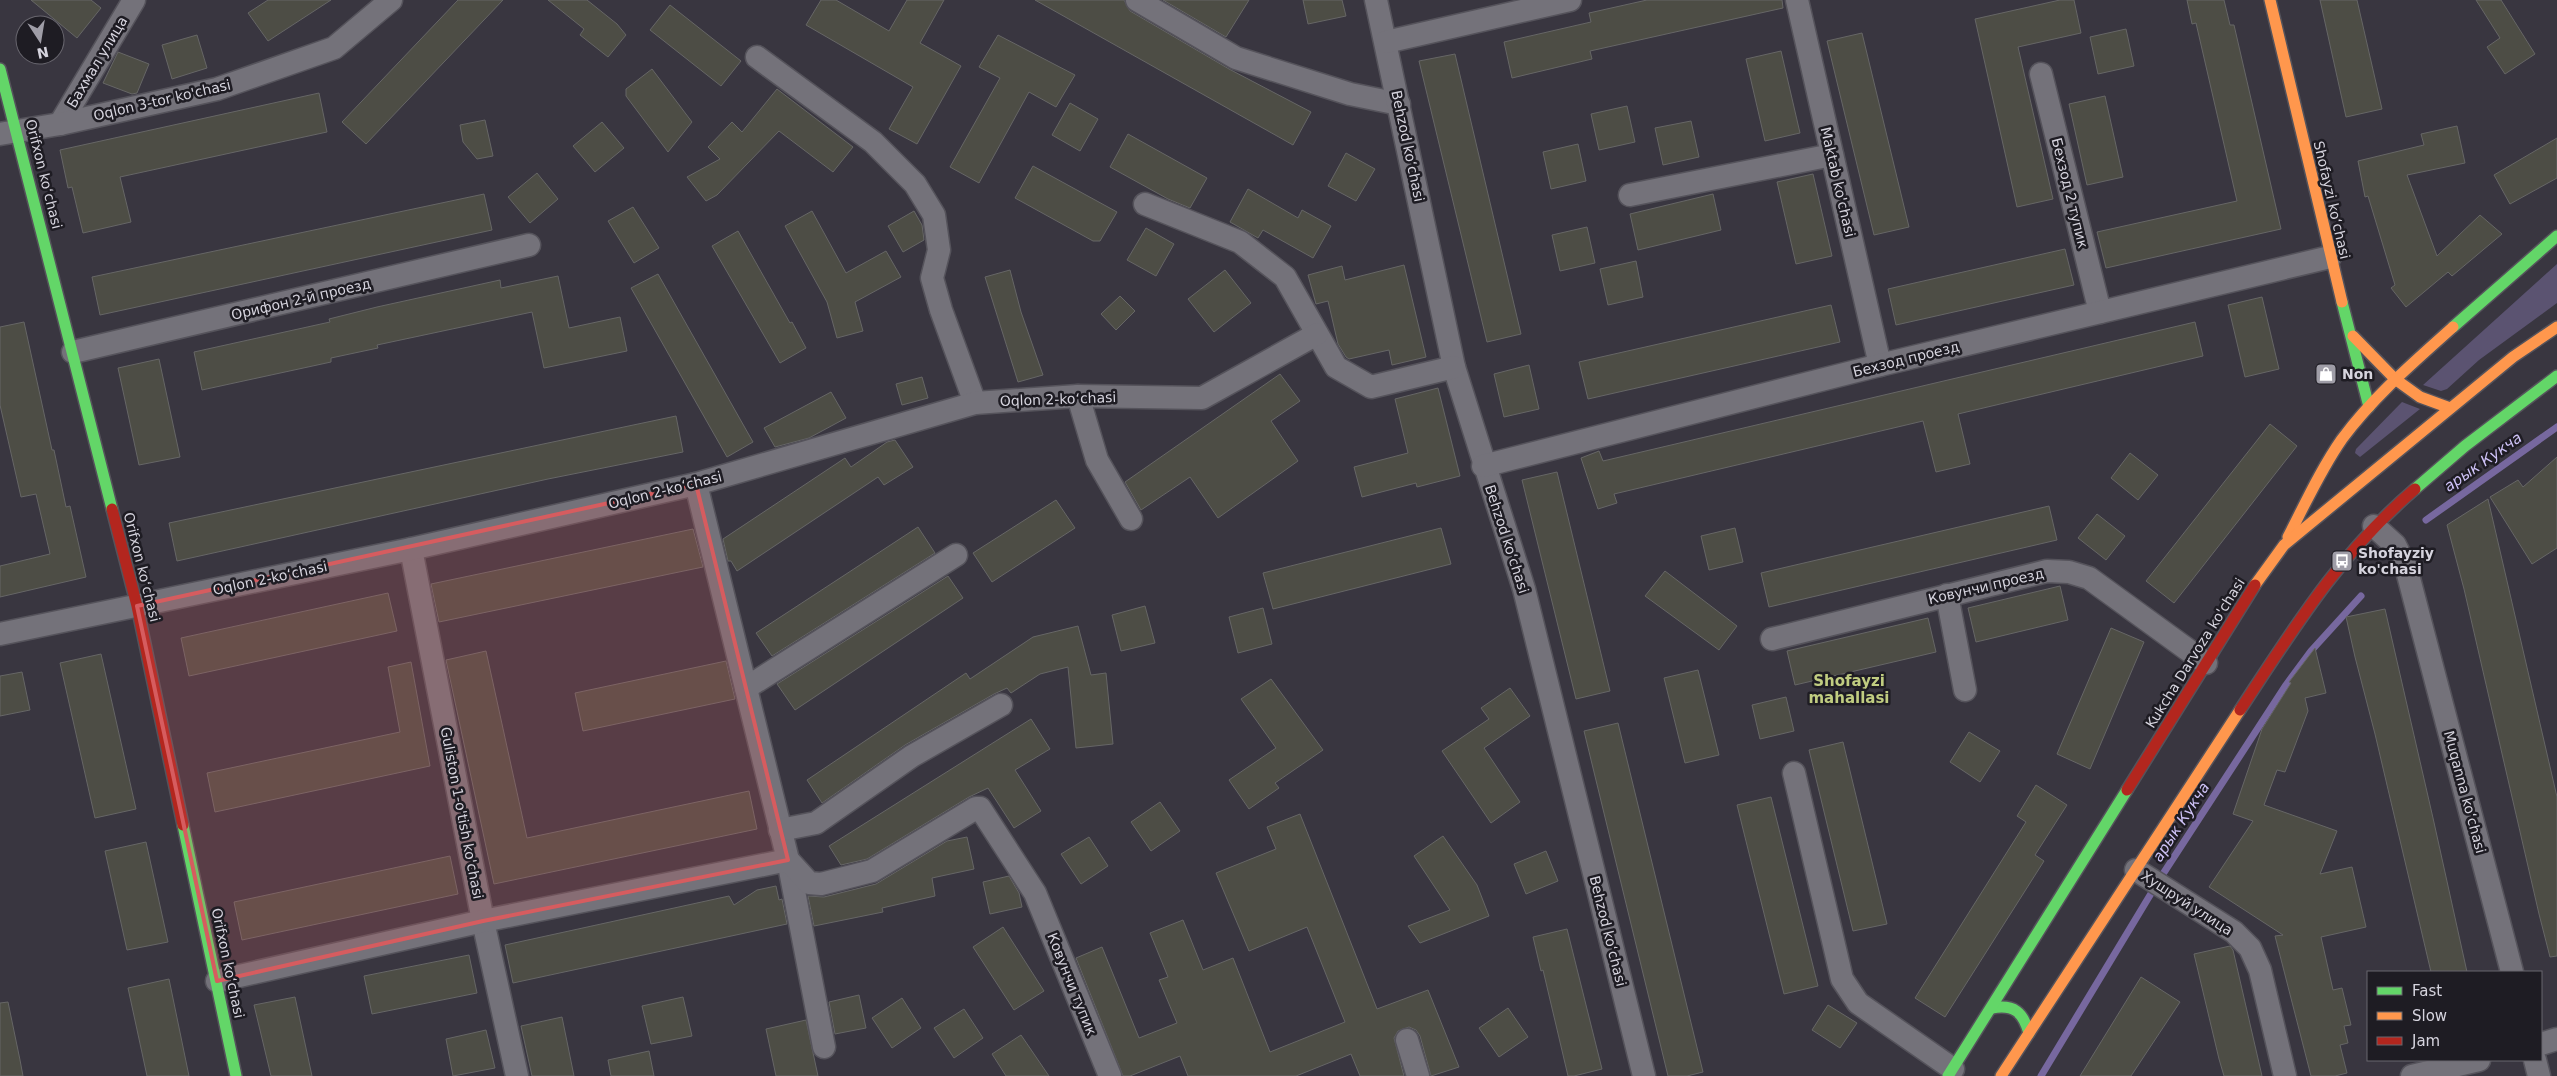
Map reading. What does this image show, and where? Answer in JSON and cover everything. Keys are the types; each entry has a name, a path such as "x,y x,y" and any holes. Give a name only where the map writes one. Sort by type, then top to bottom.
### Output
{"main road":[{"name":"Shofayzi koʻchasi","path":"2270,0 2330,257 2369,407"},
{"name":"Orifxon koʻchasi","path":"0,70 9,132 73,352 137,606 236,1076"},
{"path":"2284,545 2311,490 2342,440 2369,407 2396,379 2557,236"},
{"name":"Kukcha Darvoza ko'chasi","path":"1950,1072 1992,1008 2206,662 2261,576 2284,545 2513,357 2557,327"},
{"path":"2352,336 2396,379 2420,397 2450,408"},
{"path":"2001,1076 2029,1033 2152,880 2307,607 2342,561 2374,526 2458,452 2557,376"},
{"path":"2537,391 2557,385"},
{"path":"1992,1008 2006,1005 2018,1009 2026,1020 2029,1033"}],"street":[{"name":"Бахмал улица","path":"60,124 134,0"},
{"name":"Oqlon 3-tor ko'chasi","path":"9,132 60,124 217,89 334,48 391,0"},
{"path":"1137,0 1236,58 1350,94 1399,104"},
{"name":"Behzod ko‘chasi","path":"1376,0 1454,367 1483,466 1524,589 1644,1076"},
{"path":"1386,42 1570,0"},
{"name":"Maktab ko'chasi","path":"1797,0 1880,365"},
{"path":"757,58 874,142 915,184 934,215 939,250 932,278 940,310 975,403"},
{"name":"Бехзод 2 тупик","path":"2041,74 2100,312"},
{"path":"1630,195 1832,155"},
{"path":"1145,204 1240,242 1285,277 1336,367 1371,387 1454,367"},
{"name":"Орифон 2-й проезд","path":"73,352 529,245"},
{"name":"Бехзод проезд","path":"1483,466 1880,365 2330,257"},
{"name":"Oqlon 2-ko‘chasi","path":"0,634 411,549 696,484 975,403 1078,396 1202,398 1317,334"},
{"path":"1078,396 1097,460 1131,519"},
{"path":"696,484 788,860 824,1047"},
{"name":"Muqanna koʻchasi","path":"2374,526 2395,545 2406,567 2512,971"},
{"name":"Guliston 1-o'tish ko'chasi","path":"411,549 483,921 517,1076"},
{"path":"746,688 956,555"},
{"name":"Ковунчи проезд","path":"1772,638 2047,571 2080,574 2089,578 2206,662"},
{"path":"1947,594 1965,690"},
{"path":"780,830 816,823 912,756 1001,705"},
{"path":"1794,773 1842,979 1858,1003 1950,1072"},
{"name":"Ковунчи тупик","path":"788,860 810,883 815,885 872,871 976,808 980,808 1035,893 1110,1076"},
{"path":"217,981 483,921 788,860"},
{"name":"Хушруй улица","path":"2152,880 2234,932 2250,948 2260,970 2285,1076"},
{"path":"2542,1044 2557,1039"},
{"path":"1407,1040 1418,1076"},
{"path":"2412,1076 2474,1061"},
{"path":"2535,1061 2539,1076"}],"highlighted area":[{"path":"696,484 788,860 483,921 217,981 137,606"}],"shaded area":[{"path":"2557,264 2557,303 2479,360 2447,389 2441,391 2423,385"},
{"path":"2402,402 2420,409 2360,457 2355,453 2356,449"}],"building":[{"path":"31,0 91,0 101,8 77,38 65,28 65,15 49,15"},
{"path":"268,0 331,0 268,41 248,13"},
{"path":"458,0 503,0 366,144 342,122"},
{"path":"548,0 587,0 617,24 626,35 608,57 580,35 584,29"},
{"path":"821,0 836,0 889,31 907,0 944,0 920,43 961,66 917,144 889,129 913,87 806,25"},
{"path":"1035,0 1124,0 1130,11 1229,69 1311,112 1293,145"},
{"path":"1163,0 1249,0 1226,37"},
{"path":"1303,0 1342,0 1346,16 1308,24"},
{"path":"1647,0 1782,0 1783,8 1590,51 1592,59 1512,78 1504,42 1591,22 1589,13"},
{"path":"2060,0 2074,0 2081,33 2018,47 2053,199 2017,207 1975,19"},
{"path":"2187,0 2224,0 2230,25 2234,25 2281,229 2106,268 2097,232 2237,201 2196,23 2192,24"},
{"path":"2320,0 2357,0 2382,109 2346,117"},
{"path":"2476,0 2501,0 2535,54 2505,74 2487,47 2500,38"},
{"path":"670,5 741,61 721,86 650,30"},
{"path":"2126,29 2134,66 2098,74 2090,37"},
{"path":"1862,33 1909,227 1874,235 1827,41"},
{"path":"197,35 207,68 172,79 162,45"},
{"path":"998,35 1075,75 1056,107 1029,92 979,183 950,167 1000,78 979,67"},
{"path":"1781,51 1800,133 1765,141 1746,59"},
{"path":"118,52 149,64 137,93 132,94 103,83"},
{"path":"1455,54 1521,334 1487,342 1419,61"},
{"path":"652,69 692,122 668,152 626,96 626,89"},
{"path":"777,89 853,147 833,172 779,131 717,195 706,201 687,177 720,159 708,147 732,122 742,132"},
{"path":"319,93 327,132 120,177 131,222 83,233 72,187 68,188 60,150"},
{"path":"2105,96 2123,177 2087,185 2069,104"},
{"path":"1070,103 1098,119 1080,151 1052,135"},
{"path":"1627,106 1635,142 1599,150 1591,114"},
{"path":"485,120 493,156 477,159 463,142 460,125"},
{"path":"1691,121 1699,157 1663,165 1655,128"},
{"path":"602,122 624,148 595,172 573,146"},
{"path":"2457,126 2465,163 2407,175 2437,256 2480,215 2502,234 2452,276 2448,272 2406,307 2391,288 2395,285 2368,196 2365,197 2358,161 2424,145 2421,134"},
{"path":"1128,134 1207,178 1190,208 1168,199 1110,167"},
{"path":"2557,138 2557,178 2510,204 2494,175"},
{"path":"1578,144 1586,181 1551,189 1543,152"},
{"path":"1346,153 1375,169 1356,201 1328,186"},
{"path":"1033,166 1117,212 1100,241 1093,241 1015,198"},
{"path":"537,173 558,199 530,223 508,197"},
{"path":"1813,174 1832,256 1796,264 1777,182"},
{"path":"1248,189 1298,218 1302,210 1331,226 1313,258 1263,230 1258,238 1230,222"},
{"path":"484,194 492,230 100,315 92,277"},
{"path":"1713,194 1721,230 1638,250 1630,214"},
{"path":"633,207 659,248 634,263 608,221"},
{"path":"812,211 846,273 886,251 901,277 855,302 863,331 837,338 827,302 785,226"},
{"path":"914,211 922,225 924,240 903,252 888,226"},
{"path":"1587,227 1595,263 1560,271 1552,235"},
{"path":"1146,228 1174,244 1156,276 1127,260"},
{"path":"738,231 806,348 780,363 712,246"},
{"path":"2065,249 2074,285 1896,325 1888,289"},
{"path":"1636,261 1643,297 1608,305 1600,269"},
{"path":"1404,265 1426,357 1392,365 1389,350 1349,359 1338,344 1328,301 1316,304 1308,275 1342,266 1345,280"},
{"path":"1010,270 1021,312 1043,375 1018,382 985,277"},
{"path":"1225,270 1251,303 1214,332 1188,299"},
{"path":"658,274 753,442 727,457 631,288"},
{"path":"558,276 569,328 620,317 627,351 544,368 532,312 377,345 378,348 331,358 331,362 202,390 194,352 330,322 329,319 377,307 500,280 501,288"},
{"path":"1120,296 1135,311 1116,330 1101,314"},
{"path":"2262,297 2279,369 2245,377 2228,305"},
{"path":"1831,305 1840,342 1588,399 1579,362"},
{"path":"24,322 52,450 54,450 66,507 70,506 86,577 0,597 0,566 50,554 36,494 21,497 0,405 0,327"},
{"path":"2195,322 2203,356 1958,414 1970,464 1936,472 1923,421 1614,494 1617,503 1598,509 1581,458 1599,451 1603,461"},
{"path":"159,359 180,457 139,465 118,368"},
{"path":"1529,365 1539,409 1504,417 1494,374"},
{"path":"1280,374 1300,401 1271,421 1298,461 1218,518 1190,477 1141,510 1125,482"},
{"path":"922,377 928,398 902,405 896,384"},
{"path":"1438,388 1460,476 1417,487 1416,483 1362,497 1354,467 1408,453 1395,399"},
{"path":"831,392 846,418 809,438 775,447 764,428"},
{"path":"676,416 683,452 548,479 177,561 169,523"},
{"path":"2270,424 2297,446 2174,603 2146,581"},
{"path":"895,440 913,467 884,485 878,477 737,571 731,561 728,561 723,539 845,458 851,467 887,442"},
{"path":"2130,453 2158,475 2138,500 2111,478"},
{"path":"2557,457 2557,548 2532,564 2490,497 2518,480 2523,487"},
{"path":"1557,472 1610,691 1576,699 1522,480"},
{"path":"2488,499 2557,797 2557,956 2550,957 2539,914 2464,589 2447,525"},
{"path":"1056,500 1075,528 992,582 973,553"},
{"path":"2049,506 2057,540 1769,607 1761,573"},
{"path":"2097,514 2125,536 2106,560 2078,538"},
{"path":"918,527 935,553 772,656 756,633"},
{"path":"1441,528 1451,564 1273,609 1263,573"},
{"path":"1735,528 1743,562 1709,570 1701,536"},
{"path":"693,529 703,567 439,622 431,584"},
{"path":"1665,571 1737,626 1719,650 1645,596"},
{"path":"948,576 963,598 795,710 777,684"},
{"path":"2060,586 2068,620 1976,642 1968,608"},
{"path":"388,593 397,631 189,676 181,638"},
{"path":"1145,606 1155,643 1121,651 1112,615"},
{"path":"1263,608 1272,644 1238,653 1229,617"},
{"path":"2385,609 2467,971 2431,971 2346,617"},
{"path":"1928,618 1936,652 1795,685 1787,651"},
{"path":"1078,626 1091,675 1106,673 1113,744 1076,748 1068,667 1040,674 1011,693 1007,688 994,694 905,745 822,803 807,780 966,673 970,679 1033,637"},
{"path":"2111,628 2144,642 2090,769 2057,754"},
{"path":"2315,648 2326,693 2305,698 2308,711 2285,772 2277,770 2264,805 2337,831 2320,874 2352,867 2366,927 2321,937 2333,990 2342,988 2351,1025 2344,1026 2348,1043 2340,1045 2347,1073 2335,1076 2311,1076 2275,936 2283,935 2209,887 2253,821 2233,814 2262,729 2291,683 2289,682"},
{"path":"486,651 527,838 749,791 757,829 494,884 446,660"},
{"path":"101,654 136,809 95,818 60,663"},
{"path":"726,661 735,699 583,731 575,693"},
{"path":"411,662 430,766 215,812 207,773 400,732 388,667"},
{"path":"1698,670 1719,755 1685,763 1664,678"},
{"path":"22,672 30,710 0,716 0,676"},
{"path":"1271,679 1323,750 1275,783 1279,788 1249,809 1229,780 1276,748 1241,699"},
{"path":"1510,688 1530,716 1484,748 1520,802 1491,823 1442,751 1489,719 1481,708"},
{"path":"1786,697 1794,731 1760,739 1752,705"},
{"path":"1031,719 1050,749 1015,770 1041,811 1014,828 988,788 969,797 867,859 841,865 829,846"},
{"path":"1618,723 1703,1072 1687,1076 1668,1076 1584,731"},
{"path":"1969,732 2000,751 1980,782 1950,762"},
{"path":"1843,742 1887,924 1853,931 1809,750"},
{"path":"2036,785 2067,805 2035,855 2044,861 1945,1017 1915,998 2026,822 2017,816"},
{"path":"1771,797 1818,986 1784,994 1737,805"},
{"path":"1160,802 1180,831 1151,851 1131,822"},
{"path":"1300,814 1377,1009 1428,990 1459,1067 1431,1076 1420,1036 1416,1030 1409,1027 1398,1031 1394,1038 1404,1076 1360,1076 1351,1054 1296,1076 1188,1076 1180,1056 1130,1076 1123,1076 1076,958 1102,947 1139,1038 1177,1023 1159,980 1168,977 1150,933 1183,920 1203,970 1233,958 1270,1052 1345,1022 1307,927 1249,951 1216,873 1276,849 1267,827"},
{"path":"1443,836 1477,885 1489,916 1420,943 1408,926 1450,910 1414,856"},
{"path":"967,837 974,869 932,878 935,896 882,908 883,912 814,926 808,896 824,897 876,884 947,841"},
{"path":"1089,837 1108,866 1081,884 1061,854"},
{"path":"146,842 168,942 127,950 105,851"},
{"path":"1546,851 1558,881 1526,894 1514,864"},
{"path":"450,856 458,894 242,940 234,902"},
{"path":"1009,876 1019,893 1022,907 990,914 983,882"},
{"path":"776,886 779,900 782,899 787,924 513,983 505,945 729,896 734,905 757,890"},
{"path":"1003,927 1044,991 1014,1010 973,947"},
{"path":"1567,929 1602,1069 1574,1076 1568,1076 1543,970 1541,971 1533,937"},
{"path":"2230,946 2233,950 2262,1076 2224,1076 2219,1059 2194,954"},
{"path":"469,955 477,993 372,1014 364,976"},
{"path":"2141,977 2180,1002 2131,1076 2080,1076"},
{"path":"169,979 189,1076 147,1076 128,988"},
{"path":"859,995 866,1028 835,1034 829,1002"},
{"path":"295,997 312,1076 271,1076 254,1005"},
{"path":"683,997 692,1036 651,1044 642,1006"},
{"path":"902,998 921,1028 892,1048 872,1018"},
{"path":"8,1002 23,1076 0,1076 0,1003"},
{"path":"1828,1005 1857,1023 1840,1048 1812,1030"},
{"path":"1508,1008 1528,1037 1499,1057 1479,1028"},
{"path":"964,1009 983,1038 954,1058 934,1028"},
{"path":"562,1017 574,1076 532,1076 521,1026"},
{"path":"806,1020 818,1076 776,1076 766,1029"},
{"path":"486,1030 495,1068 453,1076 446,1039"},
{"path":"1021,1035 1049,1076 1006,1076 992,1054"},
{"path":"649,1051 654,1076 611,1076 608,1060"}],"waterway":[{"name":"арык Кукча","path":"2426,520 2557,427"},
{"name":"арык Кукча","path":"2041,1076 2161,877 2286,685 2311,651 2361,596"}],"traffic: fast":[{"path":"0,69 112,509"},
{"path":"2453,327 2557,236"},
{"path":"2342,302 2369,407"},
{"path":"2415,489 2465,446 2557,376"},
{"path":"1948,1076 2127,790"},
{"path":"183,825 236,1076"},
{"path":"1992,1008 2006,1007 2017,1011 2024,1020 2029,1033"}],"traffic: slow":[{"path":"2270,0 2342,302"},
{"path":"2288,537 2320,474 2334,450 2354,423 2409,366 2453,327"},
{"path":"2255,585 2284,545 2513,357 2557,327"},
{"path":"2353,336 2395,379"},
{"path":"2395,379 2420,397 2450,408"},
{"path":"2001,1076 2240,710"}],"traffic: jam":[{"path":"2240,710 2299,621 2340,566 2363,539 2415,489"},
{"path":"112,509 137,606 183,825"},
{"path":"2127,790 2255,585"}],"place":[{"name":"Non","path":"2326,374"},
{"name":"Shofayziy ko'chasi","path":"2342,561"}],"district":[{"name":"Shofayzi mahallasi","path":"1849,690"}]}
